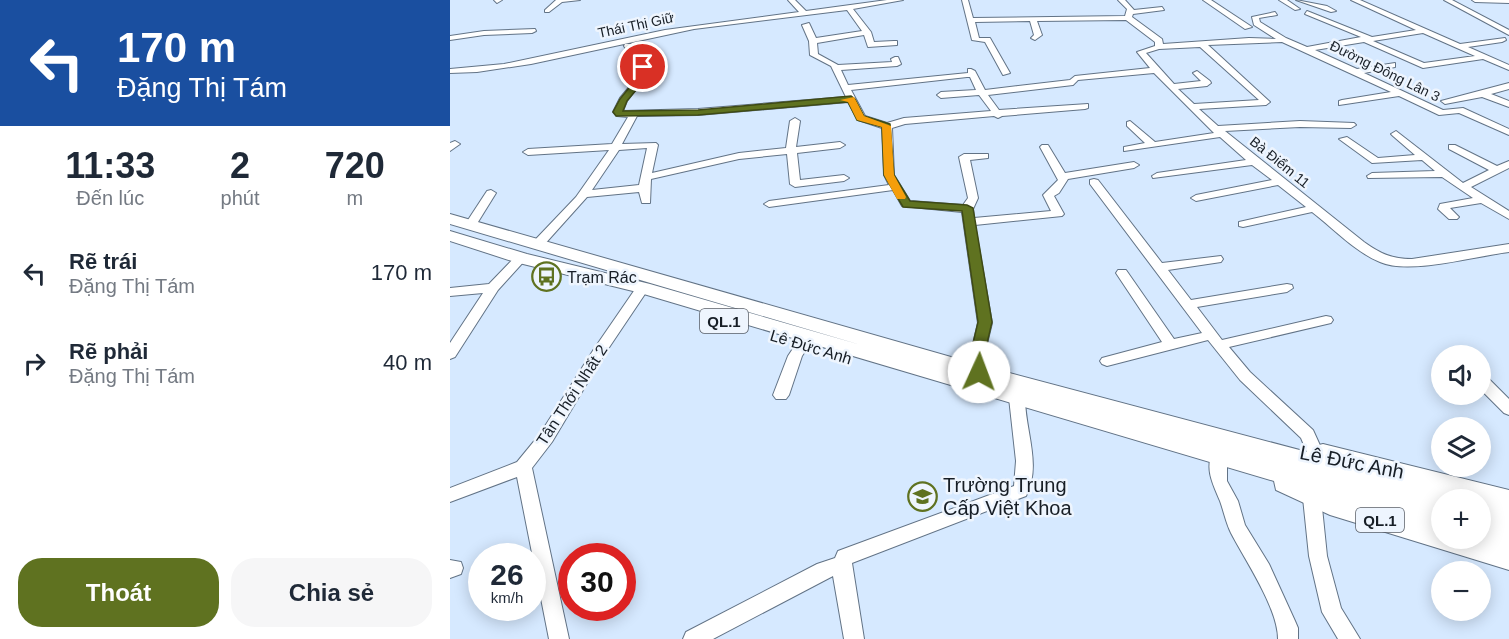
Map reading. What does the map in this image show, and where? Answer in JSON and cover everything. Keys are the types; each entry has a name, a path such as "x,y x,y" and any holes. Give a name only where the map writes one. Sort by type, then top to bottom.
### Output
{"highway":[{"name":"Lê Đức Anh","path":"450,214 713,290 1260,458 1377,490"},
{"name":"Lê Đức Anh","path":"450,219 541,241"},
{"name":"Lê Đức Anh","path":"450,236 518,260"},
{"name":"Lê Đức Anh","path":"450,243 640,292 1219,457 1260,458 1315,452 1509,500"},
{"name":"Lê Đức Anh","path":"640,292 968,395 1007,396"},
{"name":"Lê Đức Anh","path":"1260,458 1312,498 1509,558"},
{"name":"QL.1","path":"1377,490 1431,498"},
{"name":"QL.1","path":"1377,490 1431,512"},
{"path":"1491,513 1509,518"},
{"path":"1491,531 1509,536"}],"street":[{"path":"547,11 560,0 578,0"},
{"path":"791,0 806,20 813,40 814,55 836,68 897,64 896,59"},
{"name":"Thái Thị Giữ","path":"450,71 517,63 723,22 806,20 849,8 900,0"},
{"path":"965,0 976,40 987,40 1006,73"},
{"path":"1121,0 1130,15 1160,41 1159,47 1283,40"},
{"path":"1206,0 1248,27"},
{"path":"1282,0 1297,9"},
{"path":"1299,0 1309,5 1325,6 1333,10"},
{"path":"1354,0 1509,68"},
{"path":"1447,0 1509,33"},
{"path":"1475,0 1509,0"},
{"path":"1488,0 1509,11"},
{"path":"849,8 867,32 871,45 894,43"},
{"path":"970,20 1034,20 1130,15 1162,9"},
{"path":"1307,13 1423,66 1483,57"},
{"path":"1275,14 1255,16 1257,23 1283,40"},
{"path":"1034,20 1038,35 1035,38"},
{"path":"450,39 484,33 532,31"},
{"path":"1308,49 1422,31"},
{"path":"813,40 867,32"},
{"name":"Đường Đông Lân 3","path":"1283,40 1308,49 1442,114 1460,110 1509,132"},
{"path":"1459,47 1502,40"},
{"path":"1193,107 1266,102 1203,45"},
{"path":"628,46 645,73 623,100 618,112 620,114 698,112 848,94 969,73 998,115"},
{"name":"Bà Điểm 11","path":"1159,47 1141,52 1171,87 1221,132 1315,208 1386,261 1419,261 1509,248"},
{"path":"1356,72 1392,65"},
{"path":"836,68 861,118 886,126 904,122 1085,106"},
{"path":"941,95 1015,89 1073,82 1075,78 1155,70"},
{"path":"1171,87 1207,82 1197,73"},
{"path":"1445,101 1483,94 1509,86"},
{"path":"1389,88 1340,100 1401,93"},
{"path":"1483,94 1509,104"},
{"path":"541,241 583,194 616,147 634,114"},
{"path":"795,121 791,151 795,184 844,178"},
{"path":"1130,124 1153,145"},
{"path":"1127,149 1221,132 1300,124 1351,125"},
{"path":"886,126 889,175 906,204 967,208"},
{"path":"1396,134 1445,174 1509,216"},
{"path":"1344,139 1376,161 1426,157"},
{"path":"528,152 653,145 646,182 646,201"},
{"path":"583,194 646,182 739,156 840,145"},
{"path":"969,222 1058,214 1048,195 1055,191 1063,180 1045,147"},
{"path":"1452,147 1498,171"},
{"path":"976,371 985,322 967,208 973,198 964,157 984,156"},
{"path":"1157,176 1257,161"},
{"path":"1463,187 1509,164"},
{"path":"1061,177 1134,165"},
{"path":"1372,176 1445,174"},
{"path":"1196,198 1282,181"},
{"path":"1094,182 1190,304 1215,340 1245,376 1307,434 1315,452"},
{"path":"769,204 895,187"},
{"path":"474,220 491,193"},
{"path":"1453,217 1444,209 1444,206 1482,200"},
{"path":"1243,224 1315,208"},
{"path":"1161,267 1217,259"},
{"path":"450,354 493,288 518,260"},
{"path":"1122,273 1171,345"},
{"path":"450,292 493,288"},
{"path":"1190,304 1287,288"},
{"name":"Tân Thới Nhất 2","path":"523,467 546,438 595,358 640,292"},
{"path":"1107,361 1171,345 1215,340 1326,320"},
{"path":"781,395 795,356 803,344"},
{"path":"1491,390 1509,409"},
{"path":"854,639 842,565 845,557 1020,491 1026,482 1026,467 1015,415 1007,396"},
{"path":"1219,457 1219,481 1229,501 1237,527 1262,570 1288,628 1288,639"},
{"path":"450,495 523,467 559,639"},
{"path":"1312,498 1318,556 1332,612 1350,639"},
{"path":"693,639 824,570 842,565"}],"slow traffic":[{"path":"844,100 851,99 861,118 886,126 889,175 901,197"}],"place":[{"name":"Trạm Rác","path":"546,277"},
{"name":"Trường Trung Cấp Việt Khoa","path":"922,497"}],"route":[{"path":"643,67 645,73 623,100 618,112 620,114 698,112 851,99 861,118 886,126 889,175 898,194 906,204 967,208 982,290 985,322 978,352 979,372"}]}
